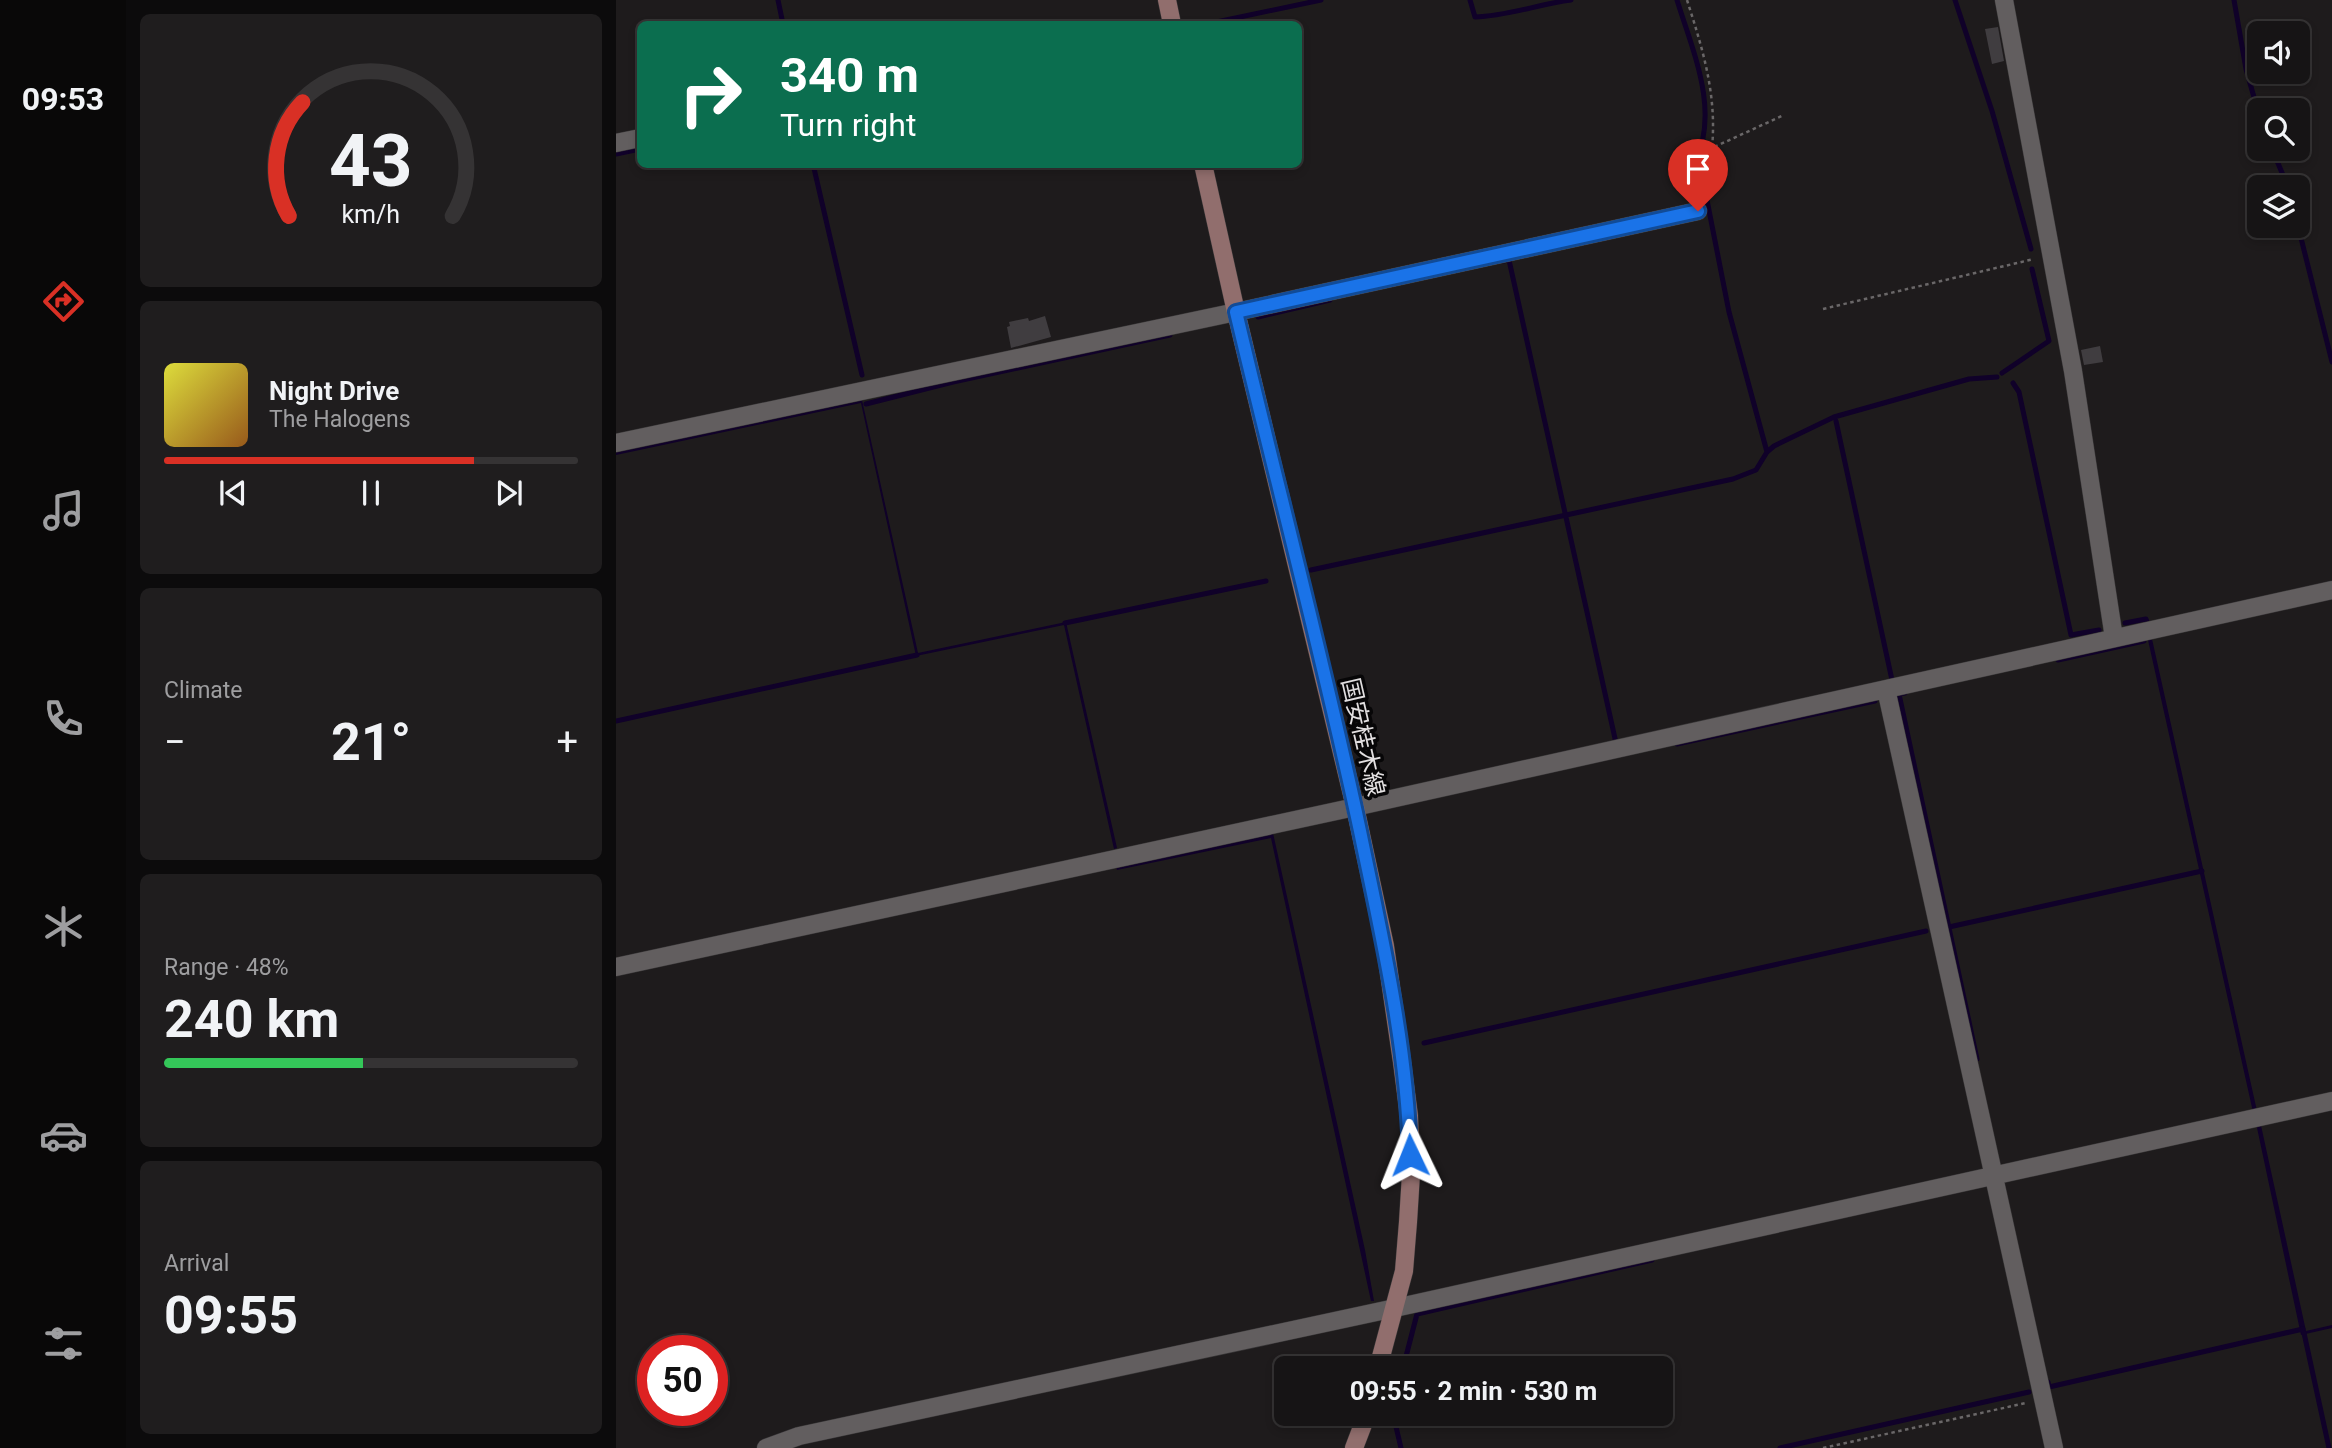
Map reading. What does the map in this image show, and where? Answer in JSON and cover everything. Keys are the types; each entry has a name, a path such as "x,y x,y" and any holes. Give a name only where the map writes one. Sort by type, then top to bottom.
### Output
{"main road":[{"path":"1167,0 1169,21"},
{"name":"国安桂木線","path":"1204,168 1355,807 1385,946 1409,1116 1411,1174 1404,1271 1381,1356"},
{"path":"1354,1448 1362,1426"}],"street":[{"path":"2004,0 2073,371 2114,638"},
{"path":"616,143 637,139"},
{"path":"616,443 1698,211"},
{"path":"616,967 1355,807 2332,590"},
{"path":"1886,689 2054,1448"},
{"path":"766,1448 799,1436 1395,1308 2332,1101"}],"path":[{"path":"1687,0 1711,81 1714,127 1712,148 1784,115"},
{"path":"1823,309 2052,255"},
{"path":"1823,1448 2043,1399"}],"shaded area":[{"path":"862,400 918,653 1066,622 1117,848 1114,849 1064,625 916,656 861,403 616,455 616,452"},
{"path":"2152,639 2257,1111 2253,1112 2148,640"},
{"path":"1273,833 1374,1301 1371,1301 1271,838 1117,870 1116,867"},
{"path":"2260,1121 2306,1331 2332,1325 2332,1328 2301,1335 2256,1123"}],"building":[{"path":"1998,27 2004,61 1992,64 1985,29"},
{"path":"1045,316 1051,337 1011,348 1007,327 1010,326 1009,322 1028,318 1029,321"},
{"path":"2100,346 2103,362 2084,365 2081,350"}],"waterway":[{"path":"778,0 782,21"},
{"path":"1221,21 1321,0"},
{"path":"1470,0 1475,17 1571,0"},
{"path":"1677,0 1696,60 1705,102 1702,143 1695,163 1705,190 1729,312 1767,452"},
{"path":"1955,0 1992,111 2031,249"},
{"path":"2234,0 2246,69 2254,98"},
{"path":"616,154 637,150"},
{"path":"2277,161 2283,175"},
{"path":"814,168 862,375"},
{"path":"2301,238 2332,362"},
{"path":"1503,261 1509,260 1616,743"},
{"path":"2002,373 2049,341 2032,269"},
{"path":"1258,317 1330,300"},
{"path":"866,404 953,382 1170,335"},
{"path":"1311,570 1733,479 1756,470 1774,446 1834,417 1969,379 1997,377"},
{"path":"2013,383 2019,392 2071,635 2099,630"},
{"path":"1836,421 1892,680"},
{"path":"1065,623 1266,581"},
{"path":"2125,623 2146,619 2148,625"},
{"path":"2058,660 2144,641"},
{"path":"616,721 917,655"},
{"path":"1905,693 1899,694 1977,1059"},
{"path":"1677,744 1875,701"},
{"path":"1949,927 2202,871"},
{"path":"1424,1043 1926,931"},
{"path":"1406,1356 1417,1314 1652,1260"},
{"path":"2048,1382 2049,1387 2303,1329"},
{"path":"2304,1333 2329,1448"},
{"path":"1780,1448 2029,1392"},
{"path":"1396,1426 1401,1448"}],"route":[{"path":"1410,1155 1409,1116 1385,946 1355,807 1236,312 1698,211"}]}
